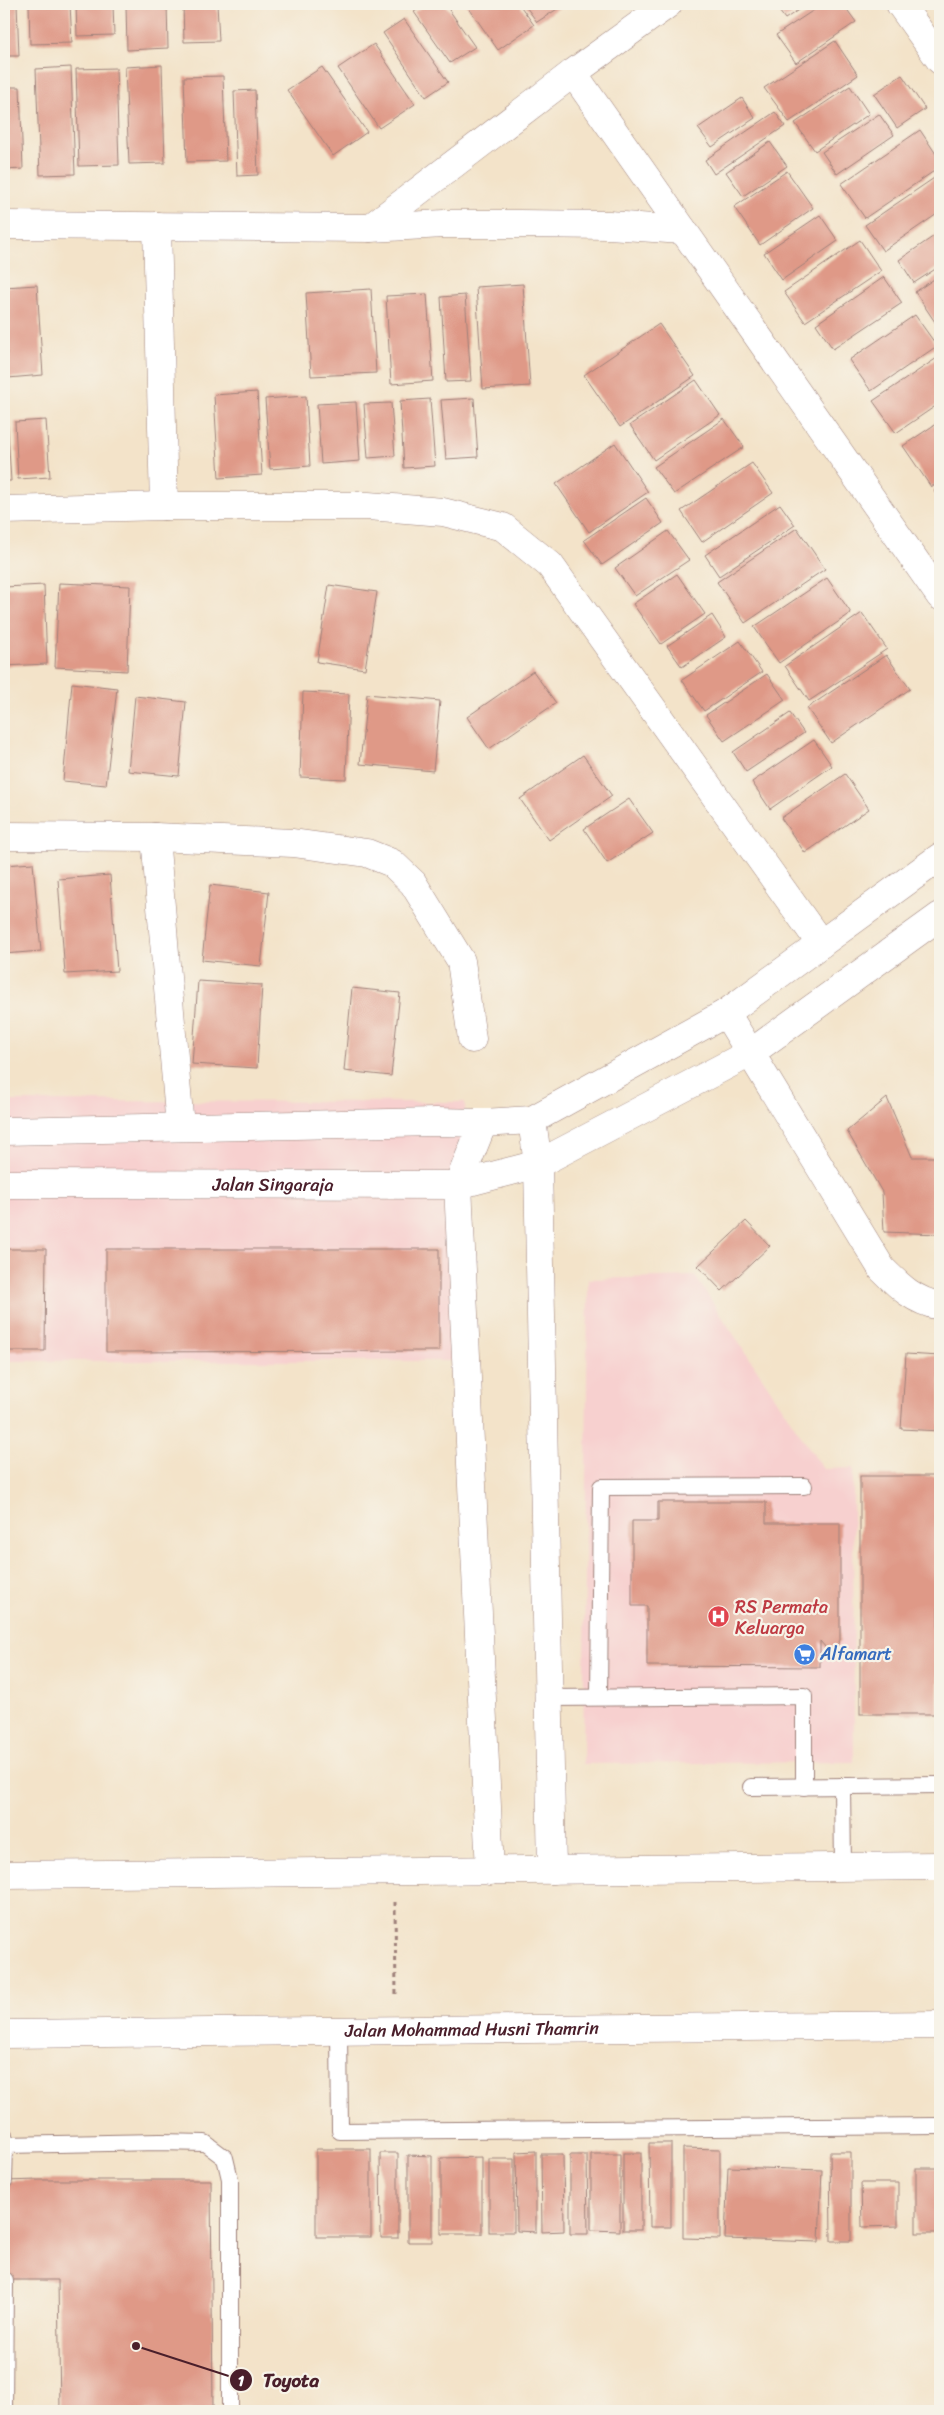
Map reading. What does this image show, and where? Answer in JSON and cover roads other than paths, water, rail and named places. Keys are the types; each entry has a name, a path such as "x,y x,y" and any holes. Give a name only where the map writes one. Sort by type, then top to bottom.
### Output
{"street":[{"path":"370,228 573,73 668,4"},
{"path":"900,4 940,60"},
{"path":"573,73 940,596"},
{"path":"4,225 370,228 444,224 520,224 609,225 683,230"},
{"path":"157,226 164,506"},
{"path":"4,510 164,506 368,506 443,512 503,527 550,565 821,944"},
{"path":"4,836 155,837 293,843 366,853 392,863 413,883 461,961 472,1038"},
{"path":"155,837 180,1128"},
{"path":"4,1131 436,1122 483,1123 532,1120 726,1013 940,857"},
{"name":"Jalan Singaraja","path":"4,1184 458,1186 538,1164 752,1052 940,916"},
{"path":"726,1013 752,1052 882,1269 904,1291 919,1300 940,1306"},
{"path":"532,1120 538,1164 552,1870"},
{"path":"483,1123 458,1186 490,1871"},
{"path":"4,1875 940,1866"},
{"name":"Jalan Mohammad Husni Thamrin","path":"4,2034 940,2025"}],"lane":[{"path":"599,1697 601,1487 804,1486"},
{"path":"549,1698 804,1696 804,1787"},
{"path":"751,1787 940,1785"},
{"path":"842,1786 843,1867"},
{"path":"339,2030 340,2131 940,2126"},
{"path":"4,2181 4,2140 205,2143 225,2158 230,2179 230,2411"},
{"path":"4,2411 5,2280"}],"place":[{"name":"RS Permata Keluarga","path":"719,1617"},
{"name":"Alfamart","path":"804,1654"},
{"name":"Toyota","path":"136,2346"}]}
